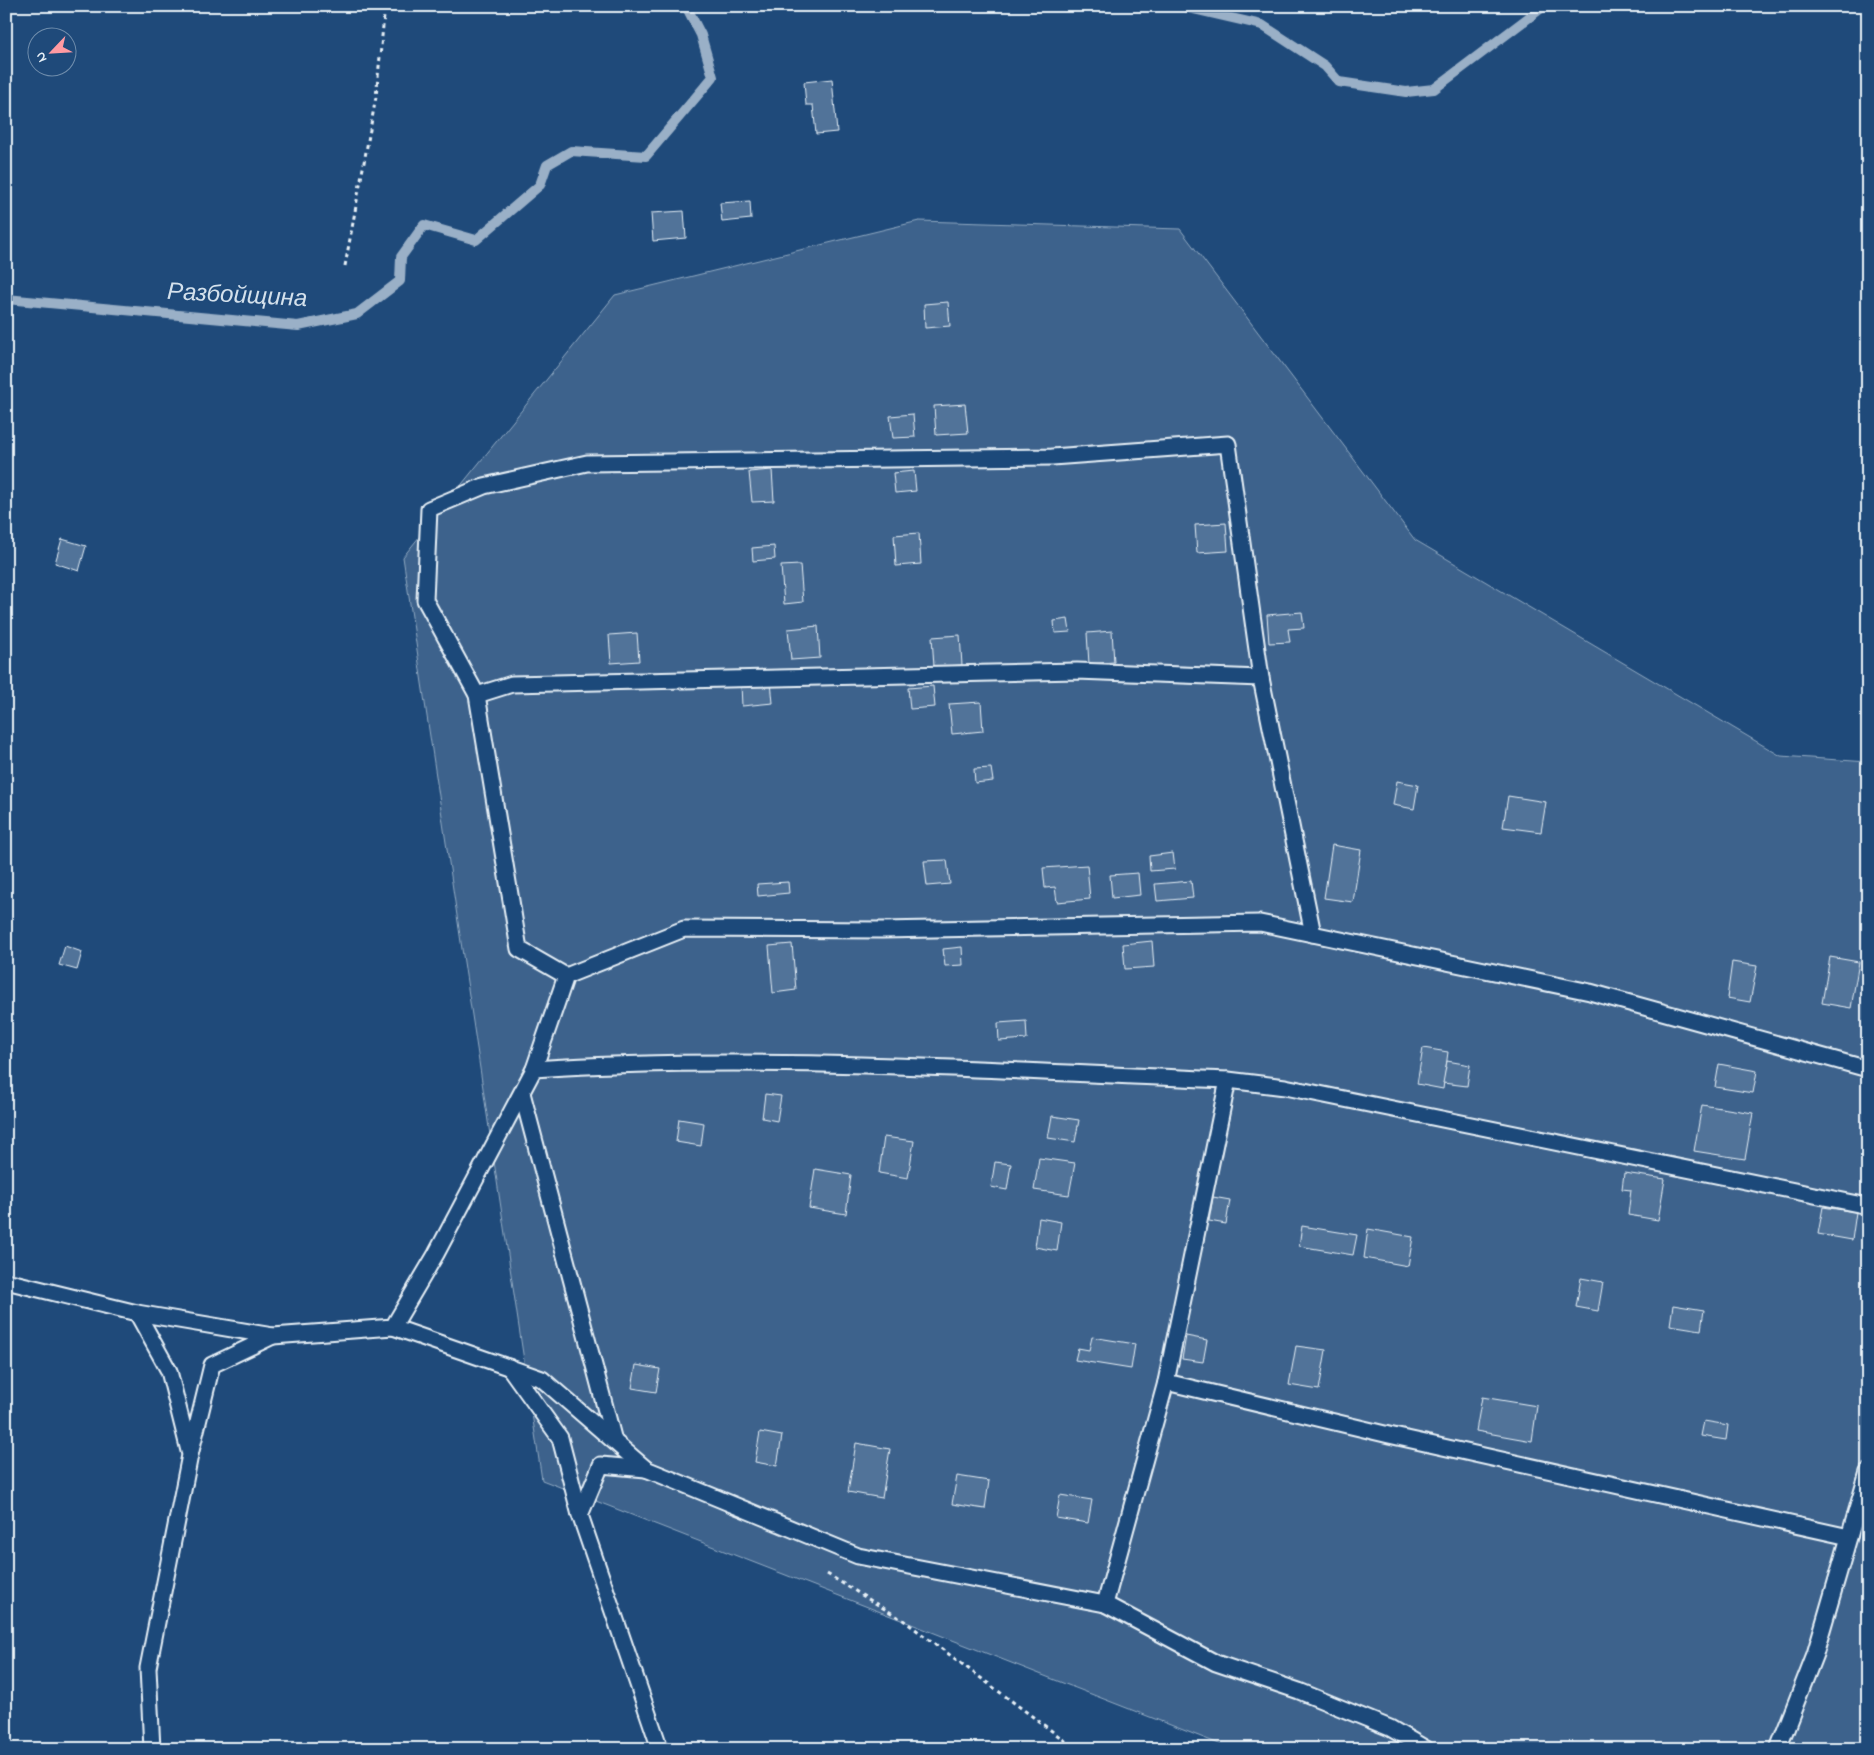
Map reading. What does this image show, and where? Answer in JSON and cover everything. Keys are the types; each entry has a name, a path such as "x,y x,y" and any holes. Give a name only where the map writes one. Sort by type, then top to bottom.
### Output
{"lane":[{"path":"566,976 519,949 477,695 425,600 430,509 484,486 588,463 1052,457 1228,444 1262,678 1313,934"},
{"path":"477,695 512,684 1068,671 1262,678"},
{"path":"393,1327 436,1254 534,1069 566,976 684,929 882,930 1260,923 1590,992 1868,1070"},
{"path":"534,1069 604,1065 772,1062 1228,1080 1284,1087 1868,1206"},
{"path":"1104,1604 1166,1382 1228,1080"},
{"path":"522,1093 614,1441"},
{"path":"6,1281 137,1313 273,1336 393,1327 542,1379 646,1469"},
{"path":"137,1313 169,1371 190,1454"},
{"path":"152,1749 148,1668 190,1454 212,1365 273,1336"},
{"path":"509,1368 560,1438 580,1515 659,1746"},
{"path":"1166,1382 1389,1435 1849,1537"},
{"path":"580,1515 601,1465 646,1469 858,1556 1104,1604 1216,1663 1308,1694 1390,1728 1426,1749"},
{"path":"1778,1749 1815,1654 1868,1472"}],"path":[{"path":"345,266 376,97 385,6"},
{"path":"827,1573 903,1620 1076,1749"}],"shaded area":[{"path":"919,221 1180,229 1415,540 1781,756 1868,762 1868,1749 1232,1749 542,1480 403,557 615,295"}],"building":[{"path":"832,79 837,132 816,134 813,105 806,105 804,82"},
{"path":"750,201 751,219 722,222 720,203"},
{"path":"684,211 686,238 653,241 651,213"},
{"path":"948,302 950,326 925,328 924,304"},
{"path":"965,404 968,433 936,435 934,406"},
{"path":"913,414 915,437 893,438 890,416"},
{"path":"772,470 774,501 752,502 749,472"},
{"path":"914,471 916,491 895,493 893,473"},
{"path":"1226,523 1228,551 1197,553 1195,525"},
{"path":"919,533 921,564 896,566 894,535"},
{"path":"62,539 86,546 79,571 55,563"},
{"path":"774,546 775,559 753,561 752,548"},
{"path":"800,565 803,602 784,604 781,566"},
{"path":"1302,612 1304,628 1288,629 1290,642 1269,643 1267,615"},
{"path":"1068,619 1070,632 1055,633 1054,621"},
{"path":"818,626 820,658 791,660 788,629"},
{"path":"1112,631 1114,662 1089,664 1087,633"},
{"path":"637,633 639,661 611,663 609,635"},
{"path":"960,635 962,665 934,667 932,637"},
{"path":"771,682 773,703 742,706 741,685"},
{"path":"933,686 935,707 910,709 908,688"},
{"path":"981,702 983,731 952,734 949,704"},
{"path":"991,768 993,781 975,783 974,769"},
{"path":"1397,781 1418,785 1414,809 1393,805"},
{"path":"1508,796 1546,802 1541,832 1503,827"},
{"path":"1332,845 1361,850 1353,902 1324,898"},
{"path":"1173,853 1175,869 1150,871 1149,856"},
{"path":"947,860 950,884 927,886 924,861"},
{"path":"1087,865 1090,899 1057,902 1055,887 1045,888 1043,868"},
{"path":"1138,873 1140,895 1112,898 1110,875"},
{"path":"1191,881 1193,898 1157,901 1155,884"},
{"path":"788,882 789,893 758,896 757,884"},
{"path":"1152,941 1154,967 1125,969 1123,944"},
{"path":"792,944 796,990 773,993 769,946"},
{"path":"65,946 82,952 77,970 59,965"},
{"path":"962,947 963,965 945,966 943,949"},
{"path":"1830,957 1859,962 1851,1008 1822,1003"},
{"path":"1732,962 1757,966 1750,1002 1727,998"},
{"path":"1026,1021 1027,1039 999,1041 998,1023"},
{"path":"1423,1048 1448,1052 1443,1089 1417,1084"},
{"path":"1447,1061 1470,1065 1467,1086 1443,1083"},
{"path":"1719,1064 1757,1071 1753,1093 1715,1087"},
{"path":"765,1094 781,1096 777,1121 762,1118"},
{"path":"1702,1105 1753,1113 1745,1159 1694,1151"},
{"path":"1052,1116 1079,1120 1075,1142 1048,1138"},
{"path":"679,1119 704,1123 701,1146 676,1142"},
{"path":"884,1137 914,1141 908,1178 879,1173"},
{"path":"1039,1158 1075,1163 1069,1195 1034,1190"},
{"path":"995,1162 1011,1164 1007,1190 991,1187"},
{"path":"815,1169 851,1175 846,1214 809,1208"},
{"path":"1624,1173 1665,1179 1658,1220 1628,1215 1631,1190 1622,1189"},
{"path":"1213,1197 1230,1200 1226,1224 1209,1221"},
{"path":"1823,1207 1856,1212 1852,1240 1818,1234"},
{"path":"1039,1218 1061,1222 1057,1251 1035,1247"},
{"path":"1302,1226 1357,1235 1353,1255 1299,1246"},
{"path":"1368,1229 1413,1237 1408,1266 1364,1258"},
{"path":"1581,1278 1603,1282 1598,1311 1576,1307"},
{"path":"1673,1305 1704,1310 1701,1330 1670,1325"},
{"path":"1186,1336 1207,1340 1203,1362 1182,1359"},
{"path":"1092,1337 1135,1344 1131,1369 1075,1360 1078,1348 1089,1350"},
{"path":"1296,1346 1326,1350 1319,1390 1289,1385"},
{"path":"636,1365 660,1369 656,1392 632,1388"},
{"path":"1482,1397 1537,1406 1532,1441 1476,1431"},
{"path":"1704,1421 1728,1425 1726,1440 1701,1436"},
{"path":"760,1432 782,1436 777,1466 755,1462"},
{"path":"856,1443 890,1449 882,1498 848,1492"},
{"path":"957,1476 989,1481 985,1509 952,1504"},
{"path":"1060,1495 1092,1500 1088,1523 1056,1518"}],"waterway":[{"name":"Разбойщина","path":"6,299 298,326 357,314 400,281 401,257 424,225 476,240 540,185 547,165 571,151 646,156 713,77 701,35 686,6"},
{"name":"Разбойщина","path":"1180,6 1262,25 1325,66 1339,82 1406,92 1434,89 1544,6"}]}
